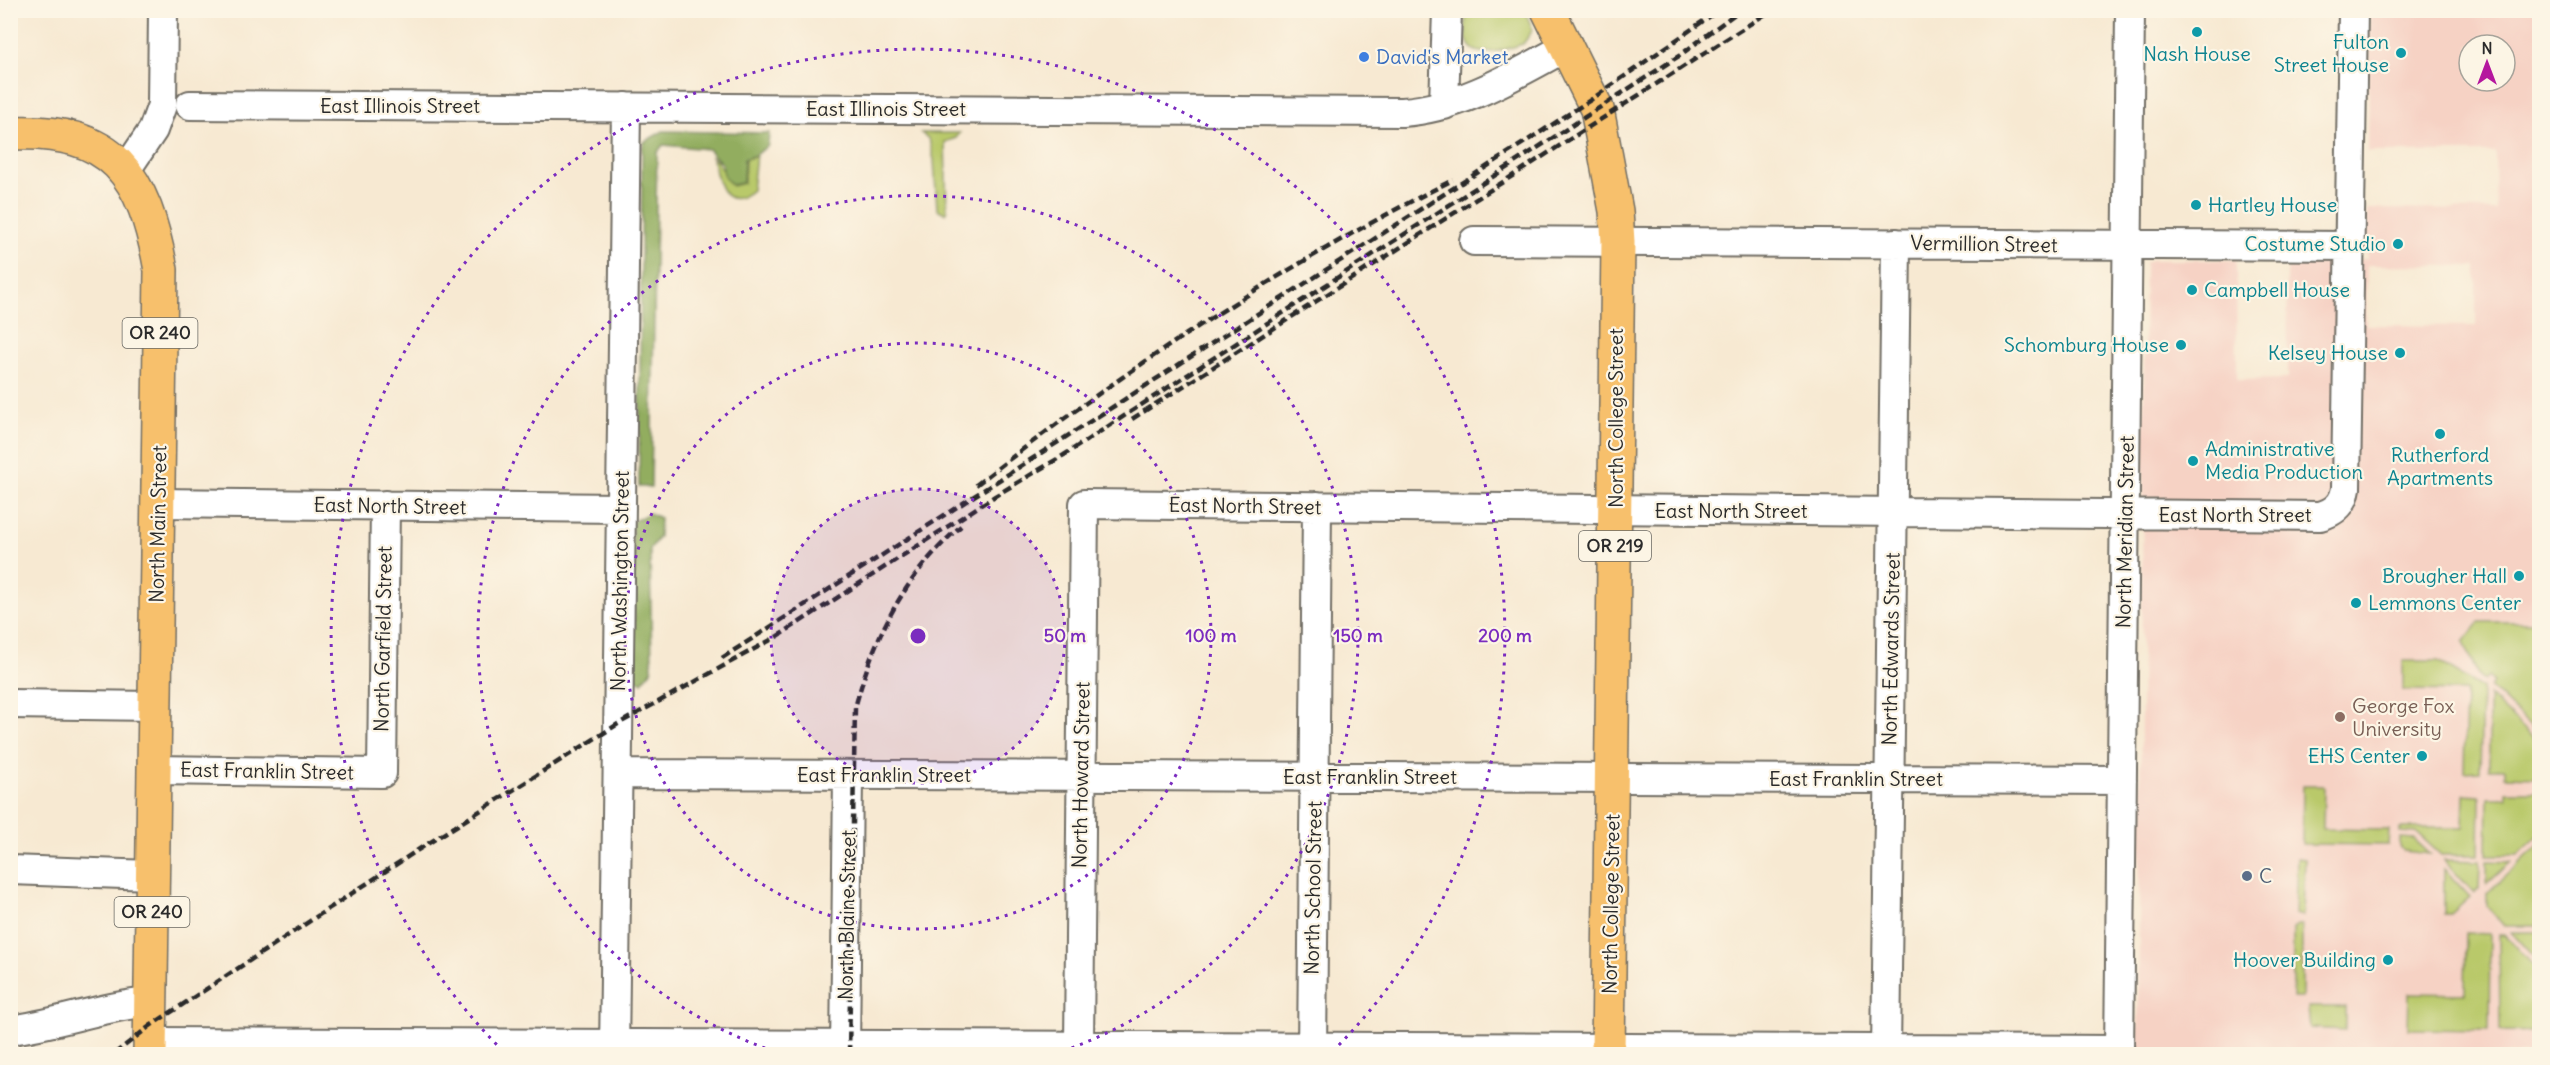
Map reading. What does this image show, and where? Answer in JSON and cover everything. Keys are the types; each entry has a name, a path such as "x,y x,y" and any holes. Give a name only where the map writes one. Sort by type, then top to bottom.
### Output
{"main road":[{"name":"North College Street","path":"1548,10 1568,46 1597,110 1616,211 1618,242 1608,1051"},
{"name":"OR 240","path":"10,133 52,133 74,138 103,152 126,170"},
{"name":"North Main Street","path":"126,170 141,196 153,228 161,270 150,1048"}],"street":[{"path":"126,170 159,117 163,10"},
{"path":"1444,105 1447,10"},
{"name":"North Meridian Street","path":"2119,1052 2130,10"},
{"path":"2350,246 2353,10"},
{"name":"East Illinois Street","path":"190,105 1402,112 1444,105 1500,82 1568,46"},
{"name":"North Washington Street","path":"614,1049 626,107"},
{"name":"Vermillion Street","path":"1474,241 2350,246"},
{"name":"North Edwards Street","path":"1886,1052 1896,243"},
{"name":"East North Street","path":"1084,504 2320,516 2331,513 2339,505 2345,497 2346,488 2350,246"},
{"name":"East North Street","path":"158,503 621,508"},
{"name":"North Howard Street","path":"1079,1046 1084,504"},
{"name":"North Garfield Street","path":"382,773 385,505"},
{"name":"North School Street","path":"1312,1051 1317,506"},
{"path":"10,704 154,706"},
{"name":"East Franklin Street","path":"153,770 382,773"},
{"name":"East Franklin Street","path":"618,774 2122,780"},
{"name":"North Blaine Street","path":"845,1050 848,775"},
{"path":"10,870 152,874"},
{"path":"10,1030 35,1027 112,1008 150,1002"},
{"path":"150,1048 845,1050 1079,1046 1312,1051 2119,1052"}],"shaded area":[{"name":"George Fox University","path":"2370,11 2539,11 2539,1054 2138,1054 2145,263 2151,260 2236,260 2237,380 2288,379 2287,260 2367,259 2367,209 2496,210 2495,152 2368,152","holes":["2367,265 2476,266 2476,326 2366,325"]}],"green space":[{"path":"1466,11 1525,11 1533,30 1523,44 1500,51 1476,51 1471,47 1466,36"},
{"path":"663,131 769,133 768,145 756,155 744,159 743,183 732,185 724,177 722,164 708,149 663,145 657,153 651,487 639,487 642,149 644,142"},
{"path":"921,133 960,133 956,138 945,142 947,211 945,213 937,209 934,160 929,139"},
{"path":"712,156 732,186 744,183 745,159 756,156 752,190 742,197 728,196 719,182"},
{"path":"649,513 660,518 659,537 650,549 652,670 642,682 635,679 632,522"},
{"path":"2480,622 2539,622 2539,734 2490,687 2494,682 2488,677 2484,681 2478,675 2464,642"},
{"path":"2403,661 2438,661 2482,688 2480,771 2464,772 2466,691 2403,690"},
{"path":"2489,695 2539,743 2539,777 2505,776 2505,769 2489,769"},
{"path":"2303,786 2324,786 2323,829 2389,830 2388,845 2302,844"},
{"path":"2506,792 2539,792 2539,835 2518,855 2487,855 2488,798 2506,798"},
{"path":"2464,794 2480,795 2479,855 2441,855 2417,833 2400,832 2400,828 2463,828"},
{"path":"2400,838 2414,839 2430,854 2404,851 2400,847"},
{"path":"2539,845 2539,926 2504,926 2487,906 2487,893"},
{"path":"2297,858 2305,859 2303,916 2295,914"},
{"path":"2444,860 2480,861 2479,889 2474,893"},
{"path":"2487,861 2511,862 2487,884"},
{"path":"2444,869 2470,897 2451,914 2444,914"},
{"path":"2297,925 2302,925 2302,998 2293,998 2293,929"},
{"path":"2512,932 2539,932 2539,962"},
{"path":"2466,933 2490,934 2489,1030 2408,1029 2409,993 2465,994"},
{"path":"2499,934 2505,934 2539,972 2539,1032 2500,1031"},
{"path":"2308,1007 2345,1007 2345,1030 2310,1028"}],"railway":[{"path":"722,658 1592,99 1719,10"},
{"path":"114,1054 150,1026 421,848 618,724 778,636 995,496 1064,455 1679,56 1740,10"},
{"path":"1132,419 1772,10"},
{"path":"976,485 1090,400 1207,320 1390,212 1453,180"},
{"path":"849,1054 855,708 872,656 894,609 923,565 961,526"}],"place":[{"name":"Nash House","path":"2197,32"},
{"name":"Fulton Street House","path":"2401,53"},
{"name":"David's Market","path":"1364,57"},
{"name":"Hartley House","path":"2196,205"},
{"name":"Costume Studio","path":"2398,244"},
{"name":"Campbell House","path":"2192,290"},
{"name":"Schomburg House","path":"2181,345"},
{"name":"Kelsey House","path":"2400,353"},
{"name":"Rutherford Apartments","path":"2440,434"},
{"name":"Administrative Media Production","path":"2193,461"},
{"name":"Brougher Hall","path":"2519,576"},
{"name":"Lemmons Center","path":"2356,603"},
{"name":"George Fox University","path":"2340,717"},
{"name":"EHS Center","path":"2422,756"},
{"name":"C","path":"2247,876"},
{"name":"Hoover Building","path":"2388,960"}]}
